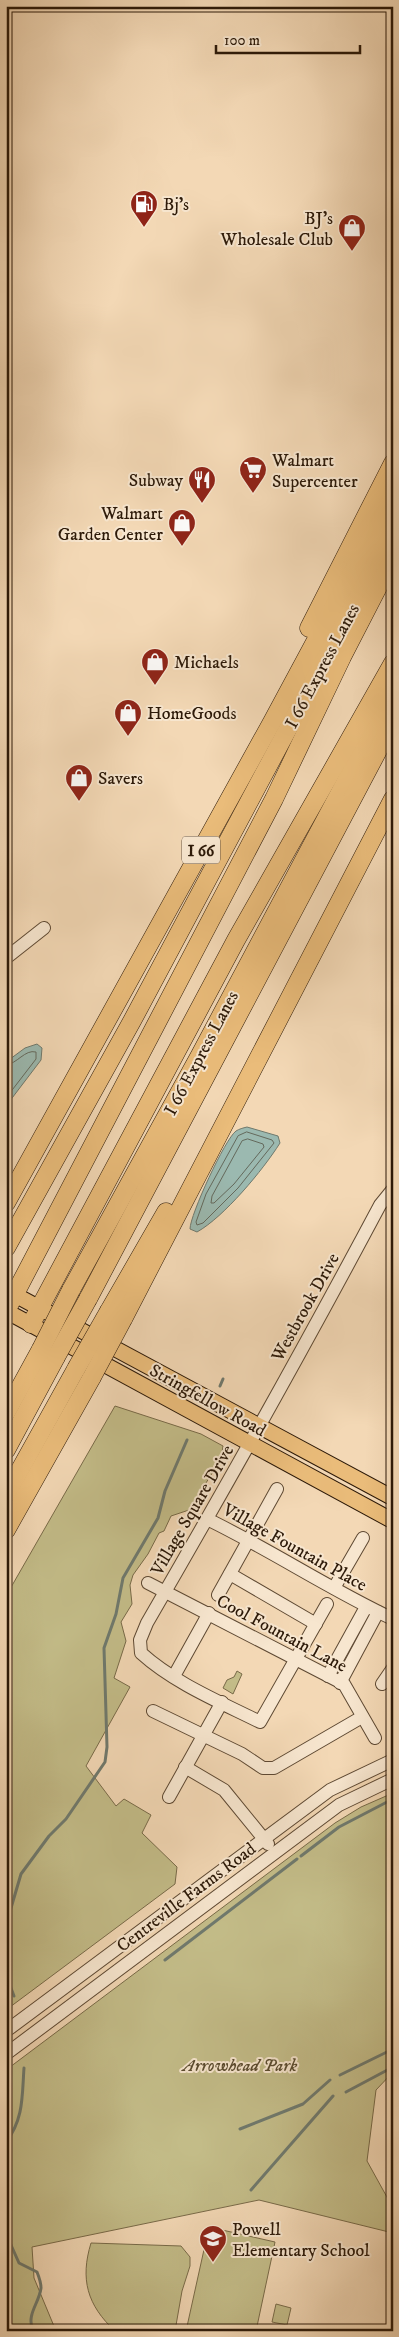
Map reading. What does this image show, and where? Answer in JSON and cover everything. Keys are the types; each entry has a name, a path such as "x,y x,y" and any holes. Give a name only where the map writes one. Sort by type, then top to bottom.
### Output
{"highway":[{"path":"272,722 302,641 393,463"},
{"name":"I 66","path":"6,1203 272,722 393,496"},
{"name":"I 66 Express Lanes","path":"6,1248 132,1021 393,532"},
{"path":"6,1311 11,1292 274,799 342,656 393,558"},
{"path":"31,1324 241,932 393,663"},
{"name":"I 66 Express Lanes","path":"6,1413 393,693"},
{"path":"6,1450 88,1299 393,722"},
{"path":"6,1495 76,1369 116,1315 240,1091 393,799"},
{"path":"6,1530 92,1377 116,1315"}],"main road":[{"name":"Stringfellow Road","path":"11,1292 393,1498"},
{"name":"Stringfellow Road","path":"6,1311 393,1521"}],"street":[{"path":"6,958 44,928"},
{"name":"Westbrook Drive","path":"250,1444 380,1205 393,1189"},
{"name":"Village Square Drive","path":"174,1676 151,1662 141,1653 140,1640 176,1570 250,1444"},
{"path":"218,1595 277,1489"},
{"name":"Village Fountain Place","path":"207,1520 248,1539 366,1606 393,1619"},
{"path":"334,1588 363,1538"},
{"path":"230,1574 316,1624"},
{"name":"Cool Fountain Lane","path":"148,1584 209,1613 344,1684 375,1738"},
{"path":"209,1613 174,1676 260,1722 327,1604"},
{"path":"328,1676 366,1606"},
{"path":"340,1682 378,1612"},
{"path":"382,1684 393,1668"},
{"path":"169,1797 222,1702"},
{"path":"153,1711 242,1754 263,1768 274,1768 362,1717"},
{"name":"Centreville Farms Road","path":"6,2031 330,1790 393,1760"},
{"path":"185,1767 224,1790 275,1853"},
{"name":"Centreville Farms Road","path":"6,2054 339,1805 393,1779"}],"green space":[{"path":"115,1406 201,1434 223,1446 221,1459 189,1510 171,1516 164,1531 159,1533 148,1554 133,1575 130,1585 132,1604 121,1622 126,1641 114,1678 130,1687 86,1766 116,1806 124,1799 151,1815 142,1833 177,1867 175,1884 6,2010 6,1596"},
{"path":"237,1671 242,1674 233,1694 223,1688 227,1680 234,1677"},
{"name":"Arrowhead Park","path":"393,1793 393,2072 376,2090 367,2161 393,2208 393,2233 259,2200 32,2247 34,2278 56,2331 6,2331 6,2070 335,1823 361,1807"},
{"path":"209,2227 275,2242 256,2331 186,2331"},
{"path":"91,2243 181,2246 190,2257 190,2266 182,2291 175,2331 115,2331 105,2321 92,2301 86,2280 86,2268"},
{"path":"276,2304 291,2308 287,2325 272,2322"}],"water":[{"path":"37,1044 42,1048 41,1060 6,1106 6,1062 25,1048"},
{"path":"247,1127 278,1136 280,1143 264,1166 219,1216 197,1232 190,1229 202,1194 224,1148 236,1131"}],"waterway":[{"path":"220,1386 223,1379"},
{"path":"6,1925 21,1874 49,1836 66,1819 105,1762 107,1747 104,1648 116,1614 123,1578 158,1518 165,1491 187,1440"},
{"path":"301,1856 339,1827 387,1802"},
{"path":"165,1960 297,1859"},
{"path":"6,1975 14,1996"},
{"path":"340,2075 393,2049"},
{"path":"346,2092 393,2067"},
{"path":"6,2142 19,2116 24,2068"},
{"path":"240,2129 303,2104 330,2080"},
{"path":"251,2190 333,2096"},
{"path":"6,2241 11,2245 19,2263 37,2272 39,2278 40,2294 31,2319 33,2331"}],"place":[{"name":"Bj's","path":"144,228"},
{"name":"BJ's Wholesale Club","path":"352,252"},
{"name":"Walmart Supercenter","path":"253,494"},
{"name":"Subway","path":"202,504"},
{"name":"Walmart Garden Center","path":"182,547"},
{"name":"Michaels","path":"155,686"},
{"name":"HomeGoods","path":"128,737"},
{"name":"Savers","path":"79,802"},
{"name":"Powell Elementary School","path":"213,2263"}]}
